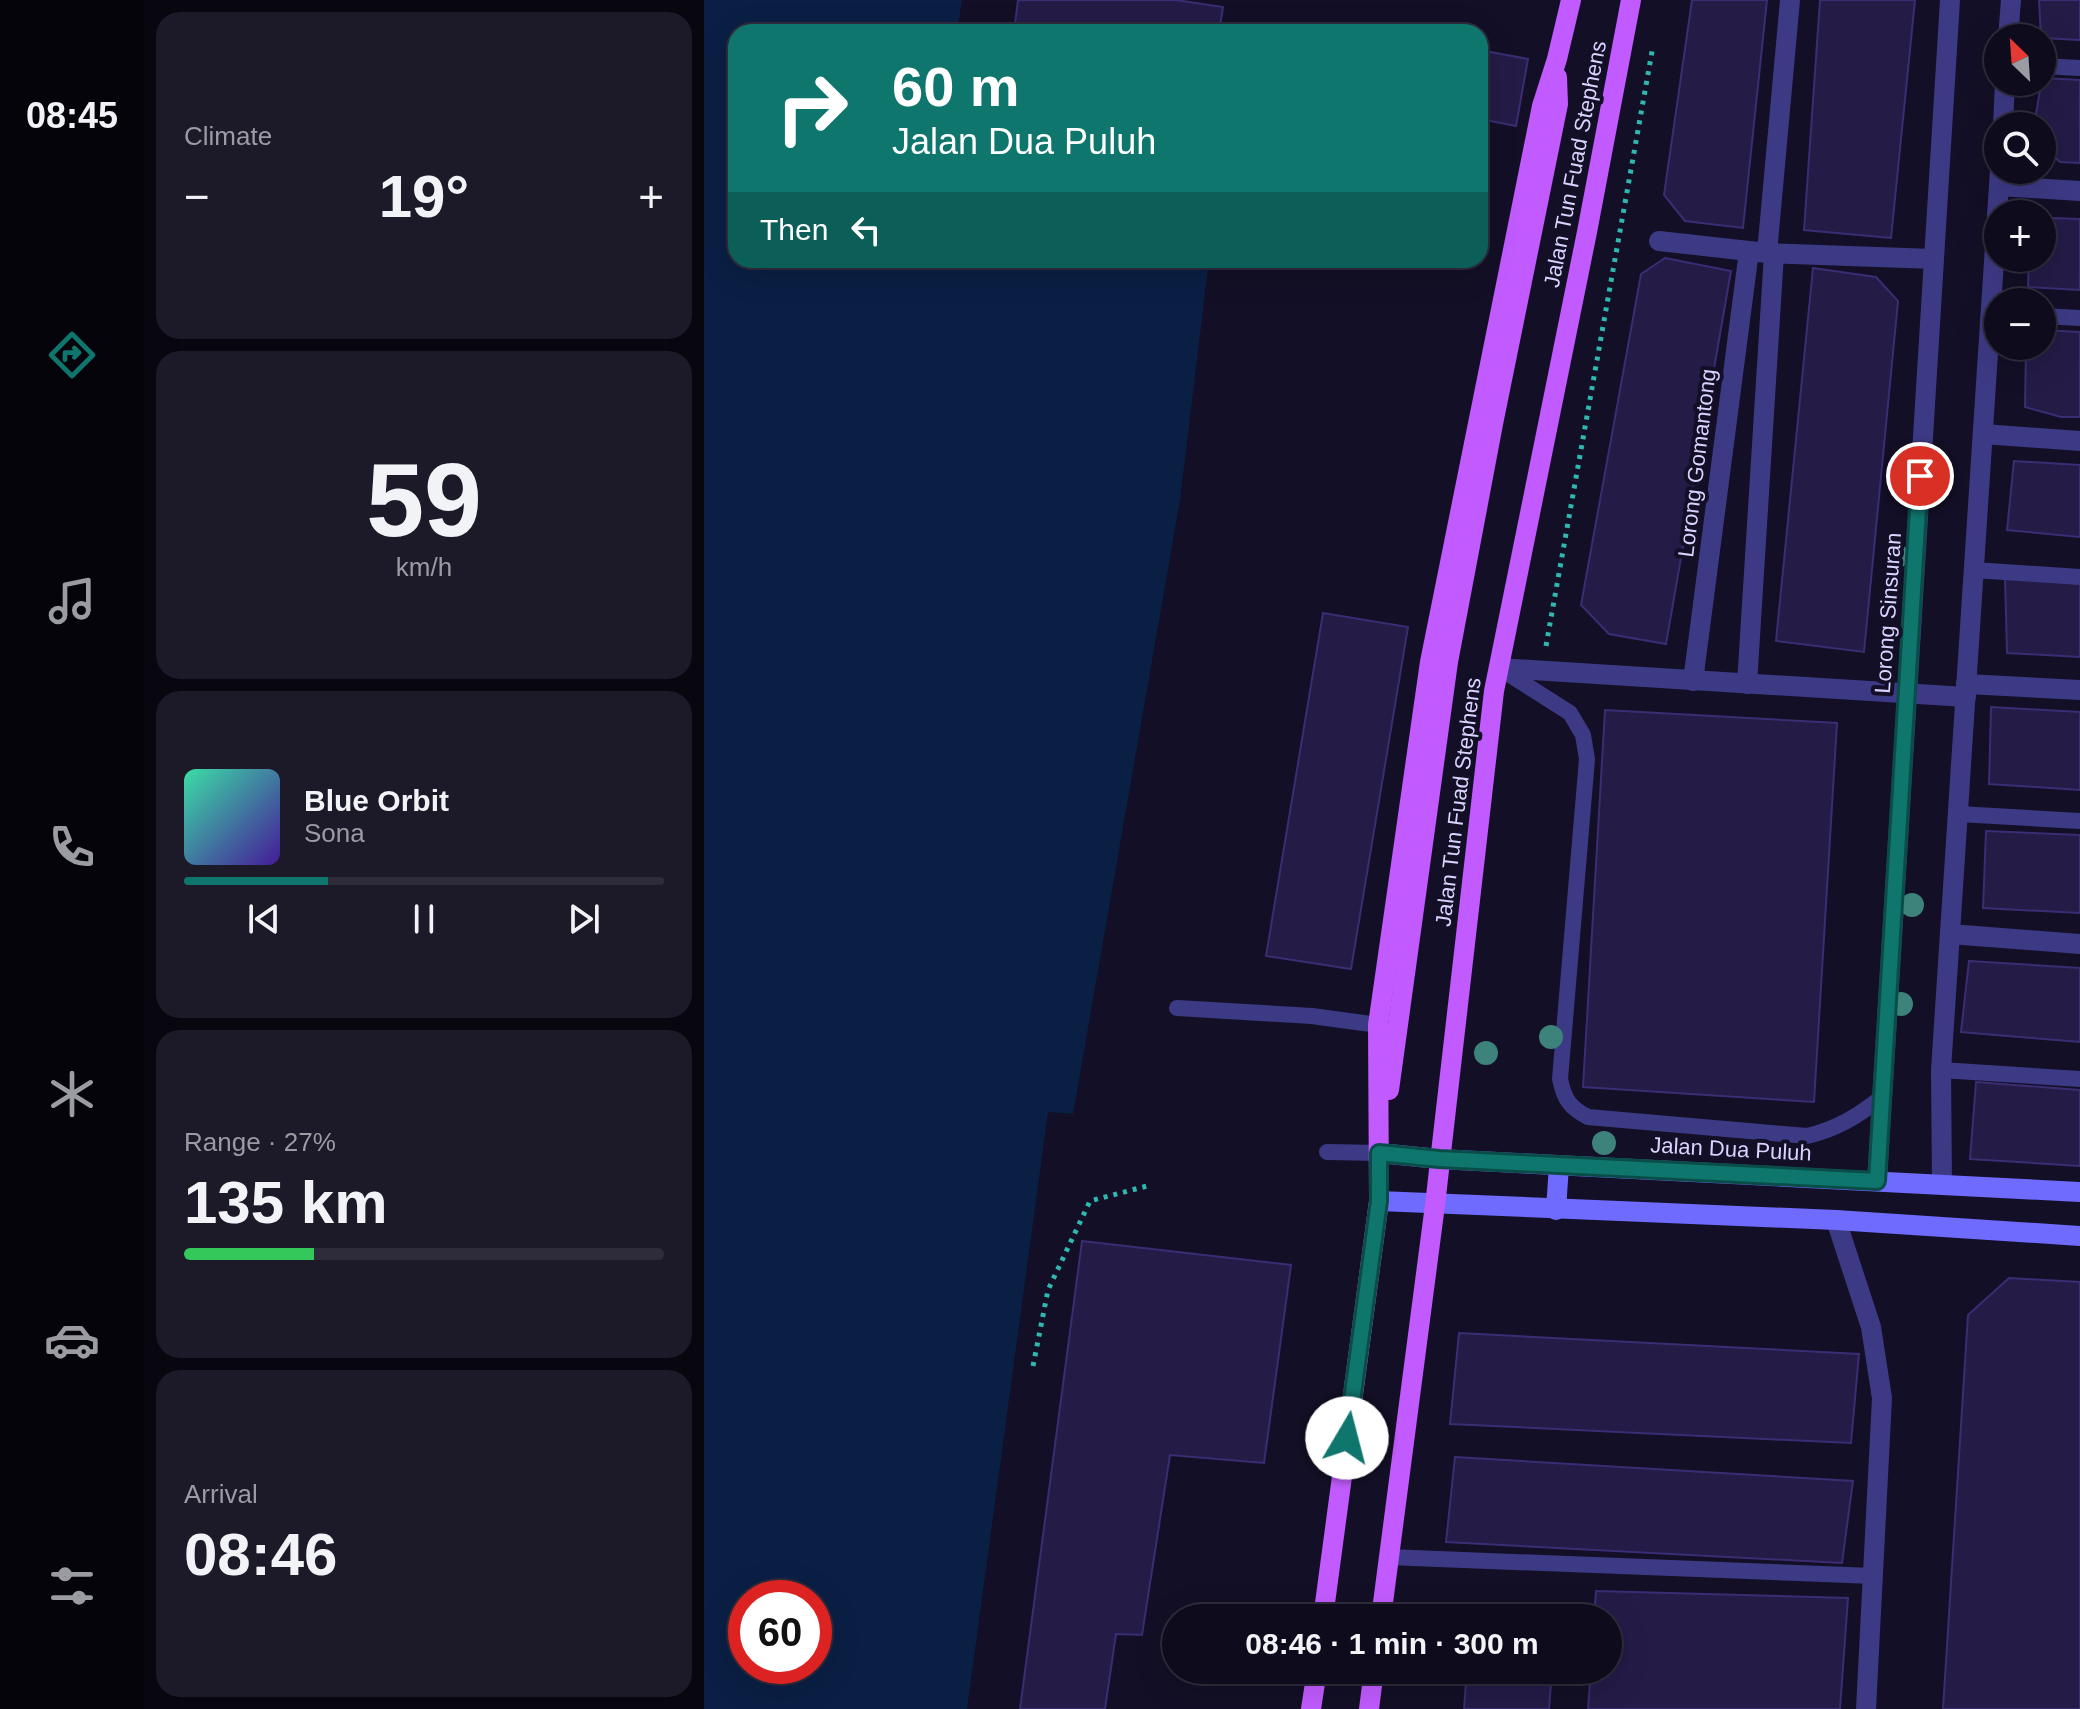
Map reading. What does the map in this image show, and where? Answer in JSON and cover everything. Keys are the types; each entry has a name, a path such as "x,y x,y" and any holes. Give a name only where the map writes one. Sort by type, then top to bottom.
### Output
{"main road":[{"name":"Jalan Tun Fuad Stephens","path":"1325,1604 1379,1201 1378,1025 1430,662 1542,106 1571,0"},
{"name":"Jalan Tun Fuad Stephens","path":"1383,1604 1435,1205 1499,668 1631,0"},
{"name":"Jalan Tun Fuad Stephens","path":"1379,1153 1399,1028 1448,662 1558,104 1557,59"},
{"path":"1311,1709 1315,1684"},
{"path":"1369,1709 1372,1684"}],"street":[{"path":"1747,684 1763,253 1790,0"},
{"name":"Lorong Sinsuran","path":"1877,1181 1950,0"},
{"path":"2009,24 2011,0"},
{"path":"1995,288 1999,184"},
{"path":"2036,184 2080,191"},
{"path":"1659,241 1763,253 1934,259"},
{"name":"Lorong Gomantong","path":"1693,681 1763,253"},
{"path":"1942,1185 1941,1070 1990,360"},
{"path":"1983,434 2080,441"},
{"path":"1499,668 1907,694 1966,690 2080,690"},
{"path":"1950,934 2080,944"},
{"name":"Jalan Dua Puluh","path":"1379,1153 1439,1159 2080,1192"},
{"path":"1556,1210 1559,1165"},
{"path":"1379,1201 1836,1220 2080,1236"},
{"path":"1836,1220 1871,1327 1882,1398 1866,1709"}],"lane":[{"path":"2056,67 2080,68"},
{"path":"2056,317 2080,318"},
{"path":"1974,570 2080,577"},
{"path":"1499,668 1570,713 1583,735 1587,759 1560,1079 1563,1096 1574,1110 1588,1117 1807,1136 1852,1120 1882,1097"},
{"path":"1958,814 2080,821"},
{"path":"1177,1008 1312,1016 1378,1025"},
{"path":"1941,1070 2080,1079"},
{"path":"1327,1152 1379,1153"},
{"path":"1388,1557 1873,1576"}],"path":[{"path":"1541,671 1655,31"},
{"path":"1033,1366 1048,1290 1090,1201 1147,1186"}],"water":[{"path":"704,0 962,0 958,24 728,24 728,268 1208,268 1180,500 1073,1114 1048,1112 967,1709 704,1709"}],"building":[{"path":"1018,0 1176,0 1223,7 1220,24 1015,24"},
{"path":"1692,0 1767,0 1743,228 1685,221 1664,195"},
{"path":"1820,0 1915,0 1891,238 1804,230"},
{"path":"2039,0 2080,0 2080,40 2056,39 2056,24 2040,24"},
{"path":"1488,52 1528,59 1516,126 1488,121"},
{"path":"2056,79 2080,80 2080,163 2060,162 2056,158 2056,112 2036,112 2039,96 2056,96"},
{"path":"2056,218 2080,219 2080,290 2028,287 2029,272 2056,272"},
{"path":"1665,258 1731,271 1666,644 1609,634 1581,605 1641,274"},
{"path":"1813,268 1876,277 1898,301 1864,652 1776,641"},
{"path":"2056,331 2080,332 2080,417 2061,417 2025,407 2026,360 2056,360"},
{"path":"2014,461 2080,465 2080,537 2007,530"},
{"path":"2005,578 2080,583 2080,657 2007,653"},
{"path":"1323,613 1408,627 1351,969 1266,956"},
{"path":"1991,707 2080,712 2080,790 1989,784"},
{"path":"1605,710 1837,723 1814,1102 1583,1087"},
{"path":"1986,831 2080,835 2080,913 1983,908"},
{"path":"1969,961 2080,968 2080,1042 1961,1032"},
{"path":"1976,1082 2080,1090 2080,1166 1970,1159"},
{"path":"1082,1241 1291,1265 1264,1463 1170,1455 1142,1635 1116,1634 1105,1709 1020,1709"},
{"path":"2009,1278 2080,1282 2080,1709 1943,1709 1968,1315"},
{"path":"1459,1333 1859,1354 1851,1443 1450,1424"},
{"path":"1455,1457 1853,1481 1842,1563 1446,1542"},
{"path":"1596,1591 1848,1598 1840,1709 1588,1709 1590,1684 1622,1684 1622,1604 1595,1604"},
{"path":"1466,1684 1551,1684 1549,1709 1464,1709"}],"route":[{"path":"1347,1438 1379,1201 1379,1153 1439,1159 1877,1181 1920,476"}]}
